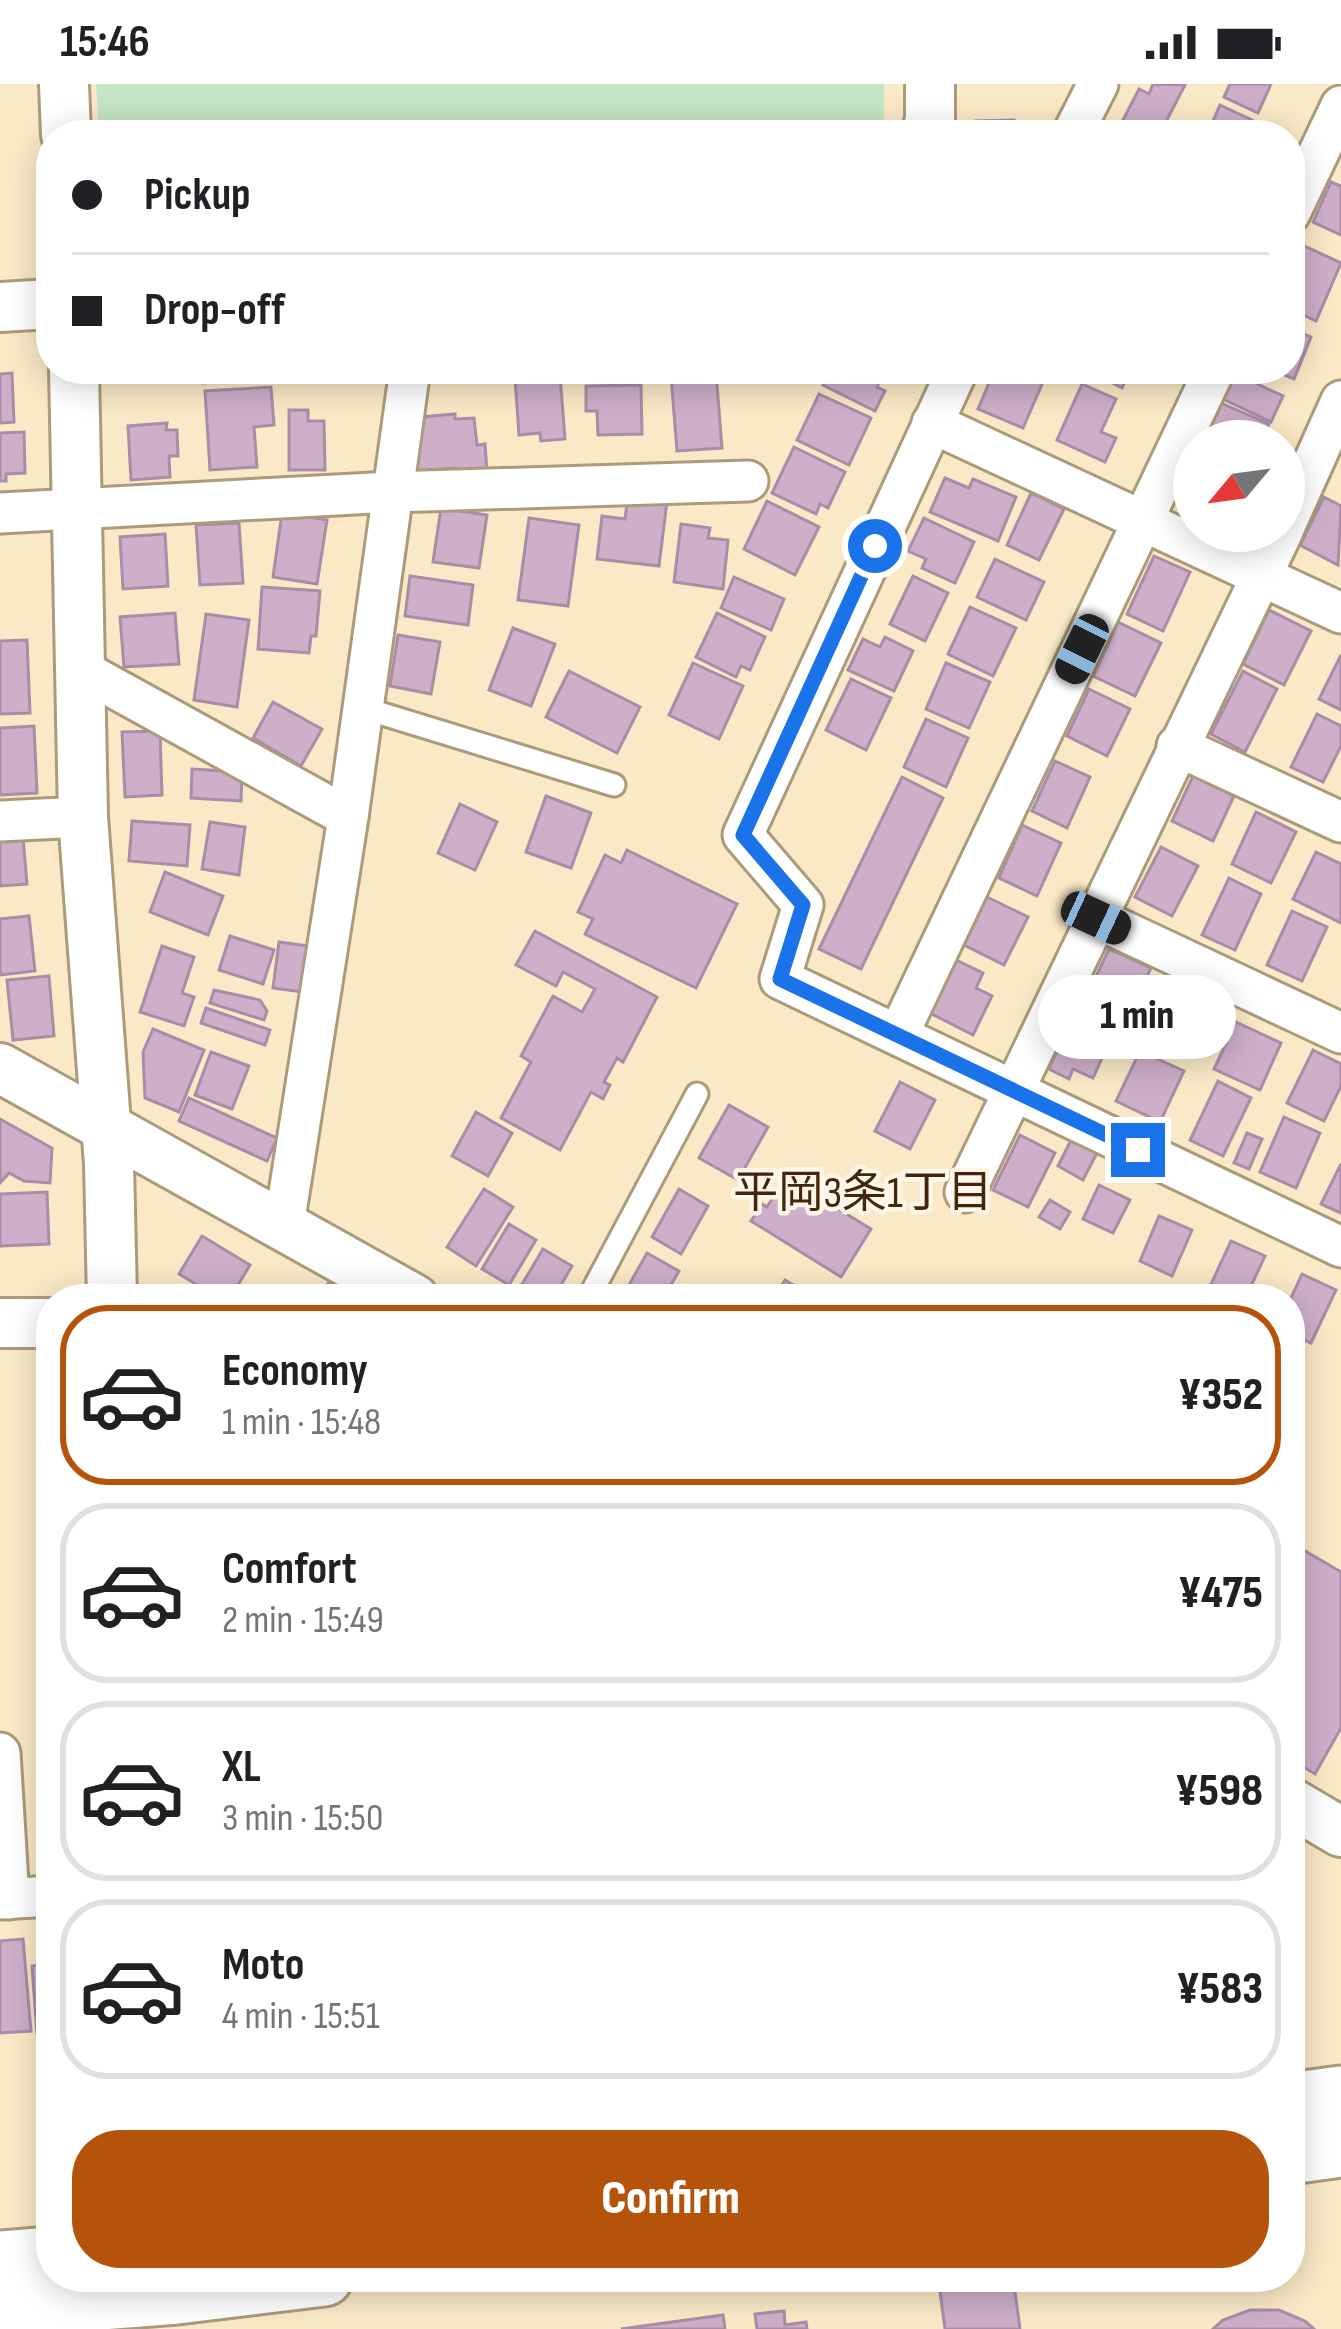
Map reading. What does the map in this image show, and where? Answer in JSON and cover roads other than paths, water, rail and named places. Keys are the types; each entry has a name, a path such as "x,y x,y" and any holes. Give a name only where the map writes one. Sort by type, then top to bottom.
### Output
{"main road":[{"path":"1305,2100 1341,2095"},
{"path":"1305,2153 1341,2148"},
{"path":"0,2260 36,2257"},
{"path":"0,2309 176,2300 227,2292"}],"street":[{"path":"64,84 65,120"},
{"path":"930,84 930,120"},
{"path":"1080,120 1098,84"},
{"path":"1305,182 1341,106"},
{"path":"0,307 36,305"},
{"path":"74,384 83,817 111,1284"},
{"path":"284,1225 348,817 408,384"},
{"path":"951,384 743,835 803,905 780,979 1341,1247"},
{"path":"898,1035 1208,384"},
{"path":"1305,481 1341,401"},
{"path":"932,423 1341,614"},
{"path":"0,513 392,492 748,481"},
{"path":"965,1192 1273,552"},
{"path":"78,668 348,817"},
{"path":"1177,746 1341,822"},
{"path":"0,820 83,817"},
{"path":"1096,918 1341,1033"},
{"path":"0,1068 388,1284"},
{"path":"0,1323 36,1323"},
{"path":"0,1753 5,1899 36,1897"},
{"path":"1305,1811 1341,1832"}],"lane":[{"path":"363,708 614,785"},
{"path":"596,1284 697,1094"}],"district":[{"name":"平岡3条1丁目","path":"863,1191"}]}
